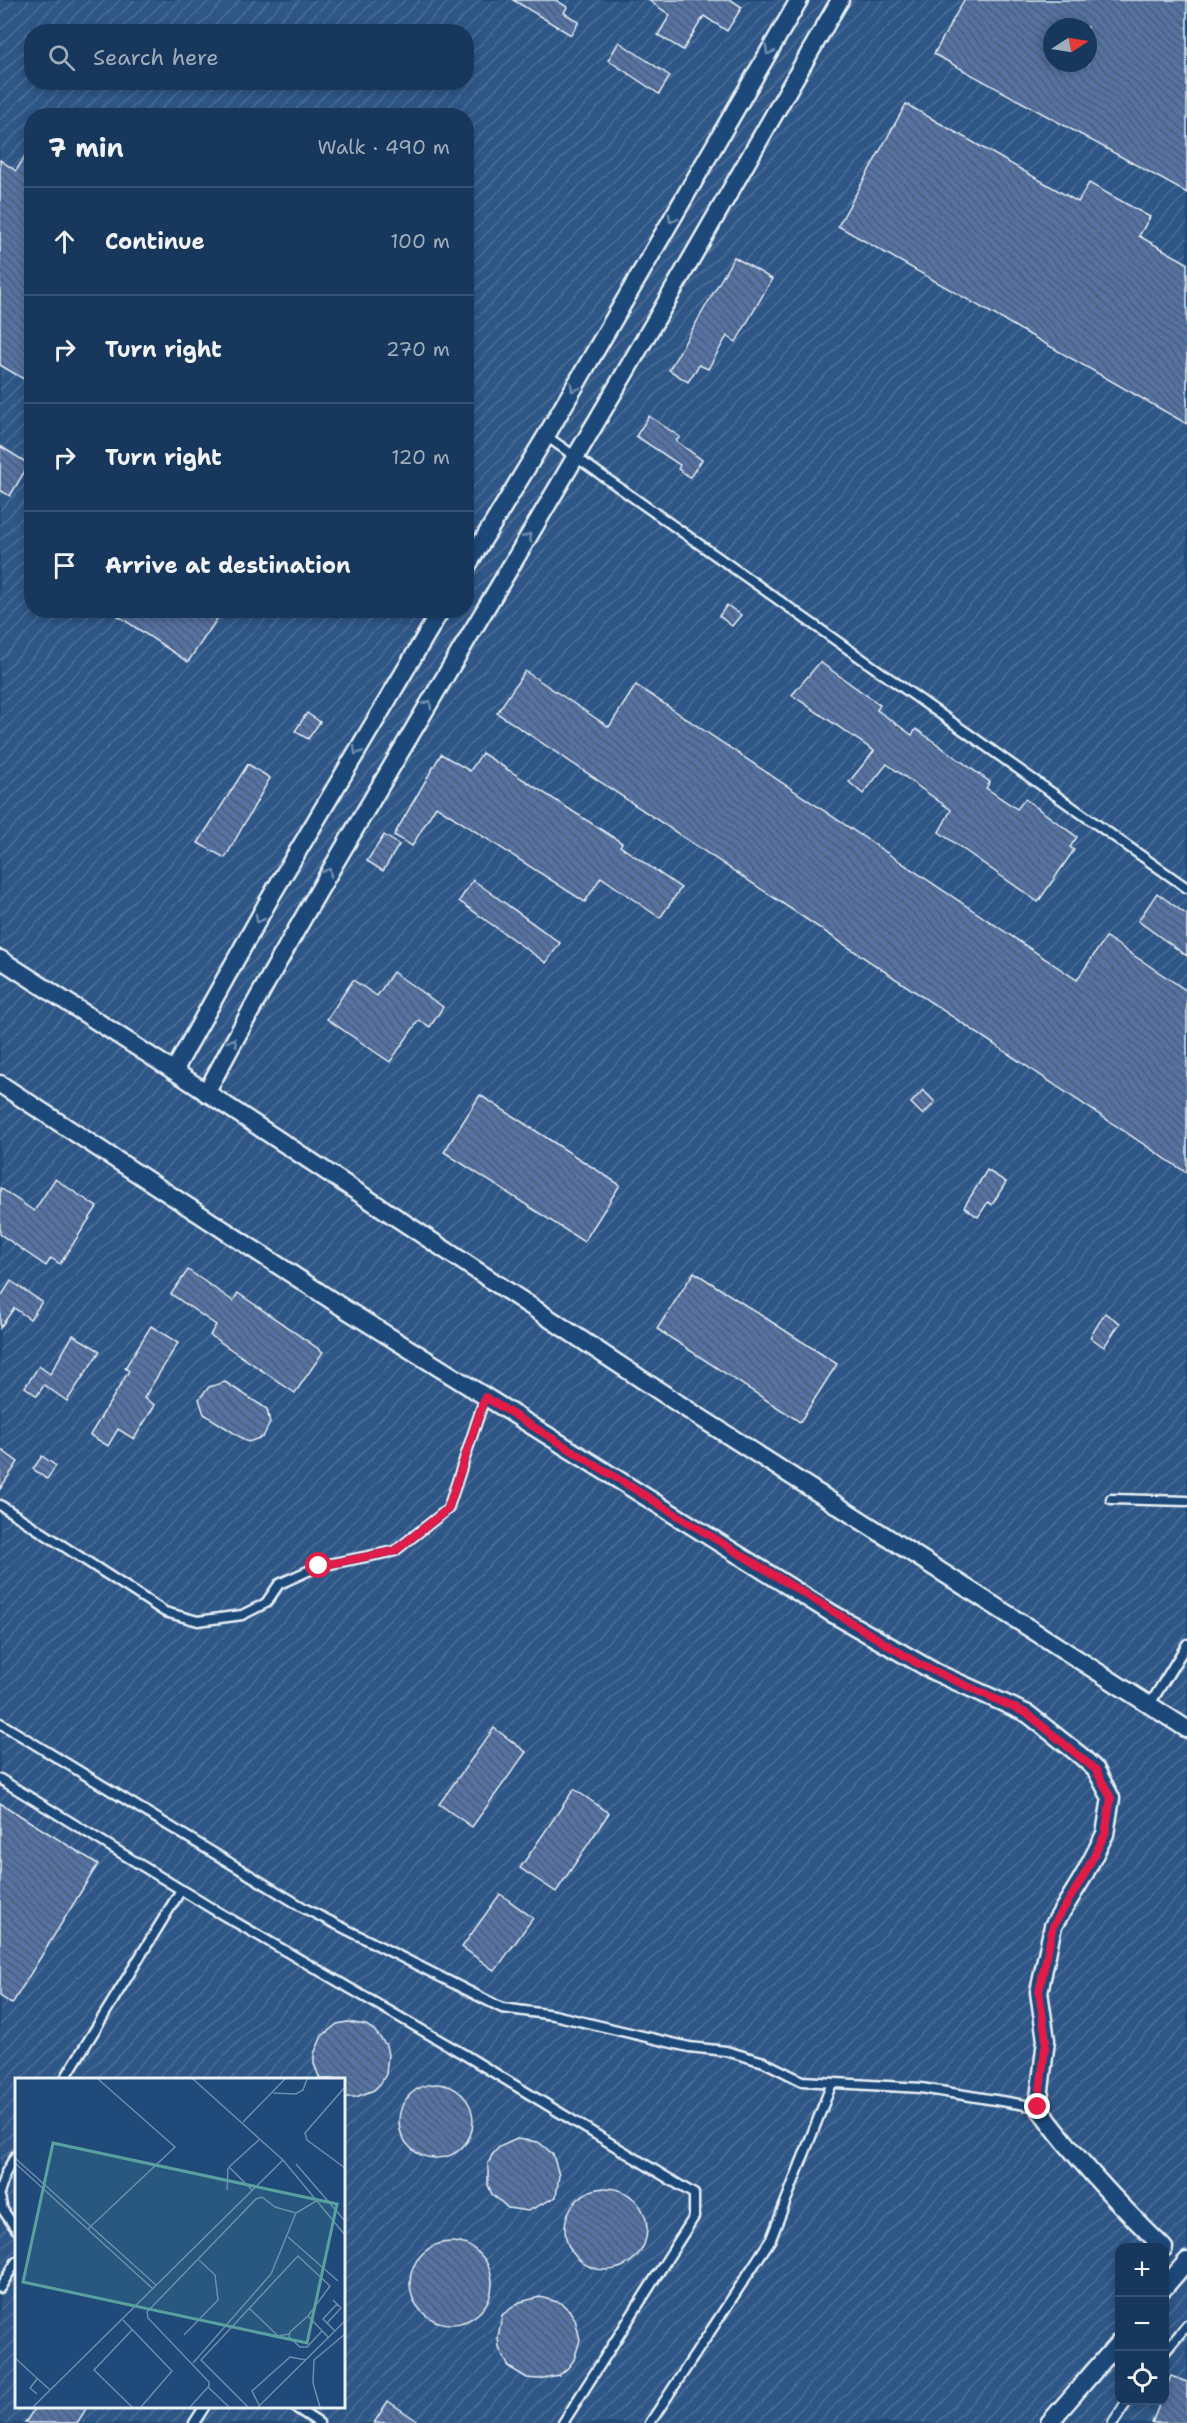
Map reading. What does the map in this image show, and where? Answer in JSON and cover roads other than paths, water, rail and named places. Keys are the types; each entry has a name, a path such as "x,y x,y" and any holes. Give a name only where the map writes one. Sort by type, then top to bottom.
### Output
{"street":[{"path":"474,555 546,436 799,0"},
{"path":"206,1093 271,971 338,855 576,457 840,0"},
{"path":"174,1071 270,898 436,618"},
{"path":"0,959 679,1404 1150,1704 1187,1730"},
{"path":"0,1084 187,1207 485,1397 917,1663 1028,1714 1096,1770 1111,1798 1105,1834 1083,1877 1053,1926 1039,1992 1046,2040 1038,2107 1073,2155 1118,2204 1159,2243"},
{"path":"1169,2252 1185,2263 1169,2282"},
{"path":"1049,2423 1115,2346"}],"lane":[{"path":"546,436 1187,888"},
{"path":"0,1505 165,1612 198,1621 242,1615 266,1603 279,1584 319,1566 395,1551 448,1509 485,1397"},
{"path":"1111,1499 1187,1501"},
{"path":"1150,1704 1187,1644"},
{"path":"0,1724 304,1908 502,2008 554,2015 690,2047 726,2052 764,2062 802,2081 921,2088 1038,2107"},
{"path":"0,1779 181,1890 465,2055 694,2194 694,2217 563,2423"},
{"path":"65,2078 181,1890"},
{"path":"650,2423 771,2240 806,2157 832,2083"},
{"path":"0,2191 5,2174 15,2157"},
{"path":"0,2197 3,2210 15,2228"},
{"path":"0,2288 15,2264"},
{"path":"1166,2351 1187,2325"},
{"path":"1113,2423 1125,2405"},
{"path":"194,2423 204,2408"},
{"path":"296,2408 319,2423"}]}
